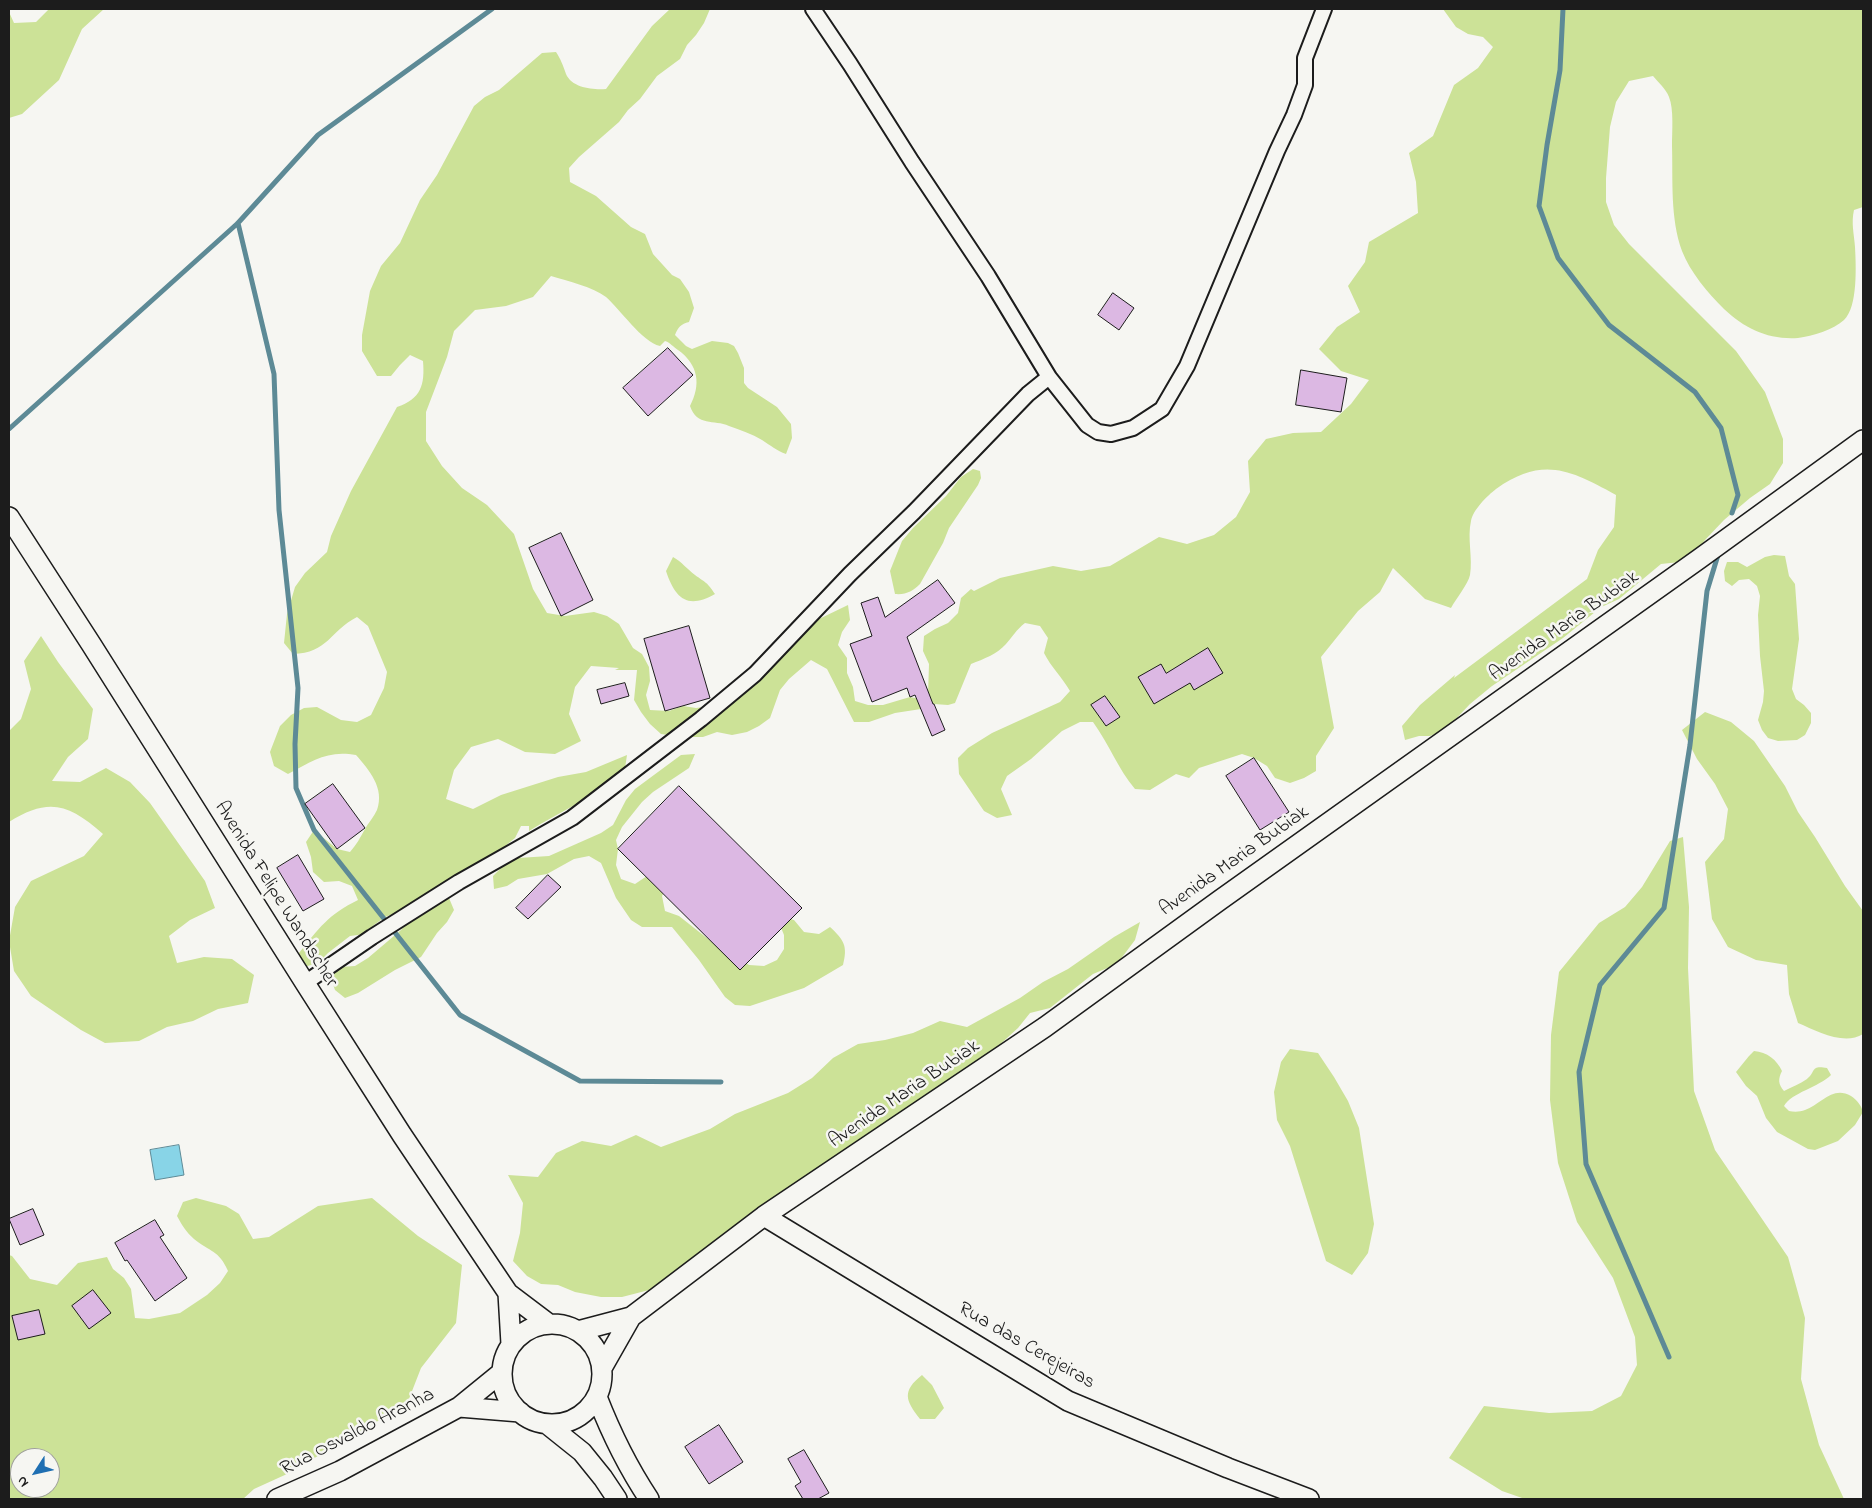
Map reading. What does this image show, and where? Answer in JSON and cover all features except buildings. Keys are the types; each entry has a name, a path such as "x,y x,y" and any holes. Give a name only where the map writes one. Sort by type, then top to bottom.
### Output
{"street":[{"path":"813,9 988,276 1049,377 1086,425 1098,432 1111,434 1133,428 1162,409 1187,366 1277,150 1294,114 1305,85 1306,58 1324,9"},
{"path":"304,983 459,882 572,818 701,720 755,674 850,574 914,512 1028,394 1049,377"},
{"name":"Avenida Maria Bubiak","path":"578,1331 631,1317 764,1216 1045,1027 1174,933 1692,565 1863,440"},
{"name":"Avenida Felipe Wandscher","path":"9,517 402,1135 508,1293 549,1324"},
{"name":"Rua das Cerejeiras","path":"764,1216 1068,1401 1228,1468 1309,1499"},
{"path":"508,1293 511,1344"},
{"name":"Avenida Maria Bubiak","path":"602,1368 631,1317"},
{"path":"549,1324 564,1325 578,1331 598,1353 602,1368 601,1383 597,1397 588,1409 576,1418 562,1423 547,1424 532,1420 520,1412 510,1401 504,1387 502,1372 504,1358 511,1344 522,1333 535,1326 549,1324"},
{"name":"Rua Osvaldo Aranha","path":"277,1499 340,1471 459,1408 502,1372"},
{"path":"597,1397 614,1440 632,1474 649,1499"},
{"name":"Rua Osvaldo Aranha","path":"459,1408 520,1412"},
{"path":"547,1424 582,1452 604,1478 617,1499"}],"green space":[{"path":"49,9 104,9 82,29 59,80 22,114 9,118 9,12 14,23 36,22"},
{"path":"670,9 710,9 704,23 687,45 680,59 657,76 640,99 619,122 569,168 570,182 596,196 631,227 645,234 653,254 672,275 680,279 689,292 694,308 689,322 680,326 675,335 686,346 692,349 712,341 728,343 734,346 744,368 744,383 748,388 777,407 791,424 792,438 786,454 750,434 723,424 701,420 697,417 690,406 696,390 696,376 694,369 685,356 665,341 660,346 646,338 601,293 551,276 533,297 506,306 475,310 454,331 447,357 426,412 426,441 442,466 462,488 487,505 514,534 533,589 547,613 565,616 594,612 607,616 619,624 633,648 642,654 649,667 650,681 646,695 650,710 669,711 683,706 696,708 711,706 675,736 661,734 650,724 634,700 637,670 615,670 619,668 591,666 575,687 569,714 581,741 555,754 525,752 498,739 471,747 454,770 446,799 473,809 501,795 558,777 586,772 627,755 624,775 529,831 529,826 521,826 515,838 482,865 470,872 456,874 447,885 412,907 385,917 365,934 350,936 318,963 304,967 298,958 299,953 306,944 332,916 358,900 352,886 339,881 324,882 313,872 306,842 314,830 337,849 350,852 376,813 379,794 374,780 356,755 328,755 288,774 274,766 270,752 280,726 291,715 304,708 317,707 341,720 357,722 371,715 384,688 387,672 368,626 357,617 322,646 305,653 293,654 284,643 287,614 295,587 305,573 327,552 331,536 351,491 397,407 405,404 416,395 420,390 423,377 423,361 410,355 391,376 377,376 362,351 362,335 370,291 381,266 400,243 420,200 437,175 474,106 485,97 499,90 542,53 556,52 569,79 578,85 595,89 606,89 652,26"},
{"path":"1443,9 1863,9 1863,207 1854,210 1853,215 1856,264 1854,296 1849,314 1839,324 1829,330 1798,338 1777,337 1758,332 1740,322 1724,309 1695,274 1685,259 1676,225 1673,199 1671,102 1666,91 1653,76 1629,81 1616,102 1610,127 1606,202 1614,225 1629,244 1736,351 1765,392 1783,439 1783,463 1770,484 1724,520 1689,561 1661,564 1619,599 1586,614 1595,612 1563,638 1492,686 1442,731 1430,736 1419,736 1405,740 1402,726 1420,705 1455,675 1454,678 1587,579 1598,550 1614,527 1616,495 1570,473 1556,470 1528,472 1496,489 1474,512 1472,517 1470,528 1470,575 1451,608 1425,599 1393,568 1380,592 1358,611 1321,657 1334,728 1316,756 1316,771 1290,783 1275,778 1267,766 1254,758 1242,754 1199,768 1189,778 1176,774 1150,790 1135,789 1093,722 1080,722 1062,731 1031,759 1007,776 1001,789 1012,815 997,818 984,811 959,774 958,758 968,748 992,733 1060,702 1070,691 1044,653 1048,638 1040,626 1025,623 999,651 971,664 955,703 948,705 934,704 921,709 895,713 869,722 854,722 827,669 811,660 789,679 780,690 770,718 759,726 747,732 732,735 717,732 703,737 689,737 749,689 786,651 796,636 819,619 848,605 850,620 842,632 838,645 847,658 847,673 853,687 855,701 868,705 883,705 910,697 915,698 928,695 929,664 923,651 924,636 948,623 958,613 961,598 971,589 974,591 1000,578 1053,566 1081,571 1110,566 1159,537 1187,544 1214,535 1236,517 1250,492 1248,461 1266,439 1293,433 1321,432 1351,404 1369,380 1341,371 1319,349 1337,327 1360,312 1348,286 1365,262 1369,242 1418,213 1416,182 1409,153 1433,136 1454,85 1478,68 1493,47 1483,37 1468,34 1456,27"},
{"path":"973,469 980,471 981,478 978,485 949,528 943,543 920,584 909,592 895,594 890,571 902,541 946,496 961,477"},
{"path":"1774,555 1785,556 1789,576 1795,584 1799,639 1792,689 1796,699 1811,713 1811,723 1805,735 1797,740 1778,741 1768,738 1762,730 1758,720 1764,691 1758,615 1760,596 1757,586 1749,579 1739,580 1732,586 1725,581 1724,571 1727,562 1738,562 1747,567 1765,557"},
{"path":"673,557 706,583 715,594 697,601 683,599 674,588 666,571"},
{"path":"41,636 93,709 88,739 68,757 52,781 80,782 106,768 130,782 150,803 205,881 215,908 190,920 169,936 177,963 204,957 232,959 254,975 248,1003 218,1009 193,1021 167,1027 139,1041 105,1043 81,1030 31,996 14,971 9,941 15,907 31,881 84,856 103,834 80,816 58,807 36,809 9,822 9,731 21,719 31,689 24,661"},
{"path":"1705,712 1731,722 1754,741 1785,786 1798,812 1863,911 1863,1034 1856,1037 1839,1038 1798,1023 1789,994 1787,965 1756,960 1728,947 1712,919 1705,862 1724,839 1728,809 1715,784 1697,759 1682,730"},
{"path":"695,754 689,768 653,792 642,802 622,827 616,840 618,849 616,865 621,879 635,884 659,868 668,884 662,896 665,911 679,916 722,950 749,965 764,966 777,960 784,949 784,935 776,915 794,920 804,932 819,934 830,927 844,944 843,965 804,988 750,1006 735,1005 725,997 699,960 672,927 642,927 631,920 616,898 601,863 589,856 574,859 547,874 518,879 507,886 494,889 493,876 504,865 518,858 549,856 601,833 613,825 626,800 635,789 681,755"},
{"path":"1683,837 1689,907 1688,968 1694,1091 1715,1150 1788,1257 1805,1318 1801,1379 1819,1445 1844,1499 1525,1499 1502,1491 1449,1458 1484,1406 1549,1413 1592,1411 1621,1396 1637,1365 1635,1337 1613,1278 1577,1222 1558,1163 1550,1100 1551,1035 1559,972 1599,923 1625,907 1642,887 1670,841"},
{"path":"449,898 454,910 421,957 395,970 358,993 345,998 335,990 330,976 340,967 355,966 368,958 401,930 411,918 433,902"},
{"path":"1140,922 1135,940 1117,964 1093,974 1050,1008 1030,1013 1018,1028 974,1068 955,1075 934,1094 856,1145 830,1159 811,1177 665,1278 653,1289 622,1297 601,1297 575,1292 558,1285 541,1284 527,1276 513,1261 520,1233 523,1203 508,1175 538,1177 556,1153 582,1141 611,1146 636,1135 661,1147 710,1129 735,1114 788,1093 812,1078 833,1058 858,1044 913,1033 940,1021 967,1027 1068,969 1114,937"},
{"path":"1290,1049 1318,1053 1348,1101 1359,1128 1374,1224 1368,1253 1352,1275 1326,1261 1290,1146 1277,1120 1274,1092 1281,1062"},
{"path":"1754,1051 1771,1057 1777,1063 1782,1071 1779,1081 1784,1091 1807,1079 1816,1068 1827,1068 1831,1075 1793,1097 1784,1106 1789,1111 1801,1111 1833,1094 1845,1093 1857,1101 1863,1112 1855,1125 1838,1141 1815,1150 1808,1149 1777,1132 1766,1118 1757,1096 1746,1086 1736,1072"},
{"path":"196,1198 226,1206 239,1214 253,1239 269,1237 318,1206 372,1198 418,1236 462,1265 456,1323 421,1368 407,1404 287,1474 254,1489 243,1499 9,1499 9,1255 12,1256 30,1279 57,1285 78,1263 107,1257 113,1269 124,1278 131,1289 135,1318 149,1319 180,1313 207,1295 220,1283 228,1271 218,1255 194,1239 177,1216 183,1202"},
{"path":"922,1375 932,1385 944,1408 935,1419 920,1419 909,1401 908,1396 911,1386"}],"water":[{"path":"179,1145 184,1175 155,1180 150,1150"}],"waterway":[{"path":"9,429 238,223 318,135 492,9"},
{"path":"1563,9 1560,70 1539,206 1558,258 1609,325 1695,392 1721,428 1738,495 1732,513"},
{"path":"238,223 274,374 279,510 298,688 295,744 296,788 314,830 460,1015 580,1081 721,1082"},
{"path":"1669,1357 1586,1164 1579,1072 1600,985 1664,908 1690,745 1707,591 1718,555"}]}
